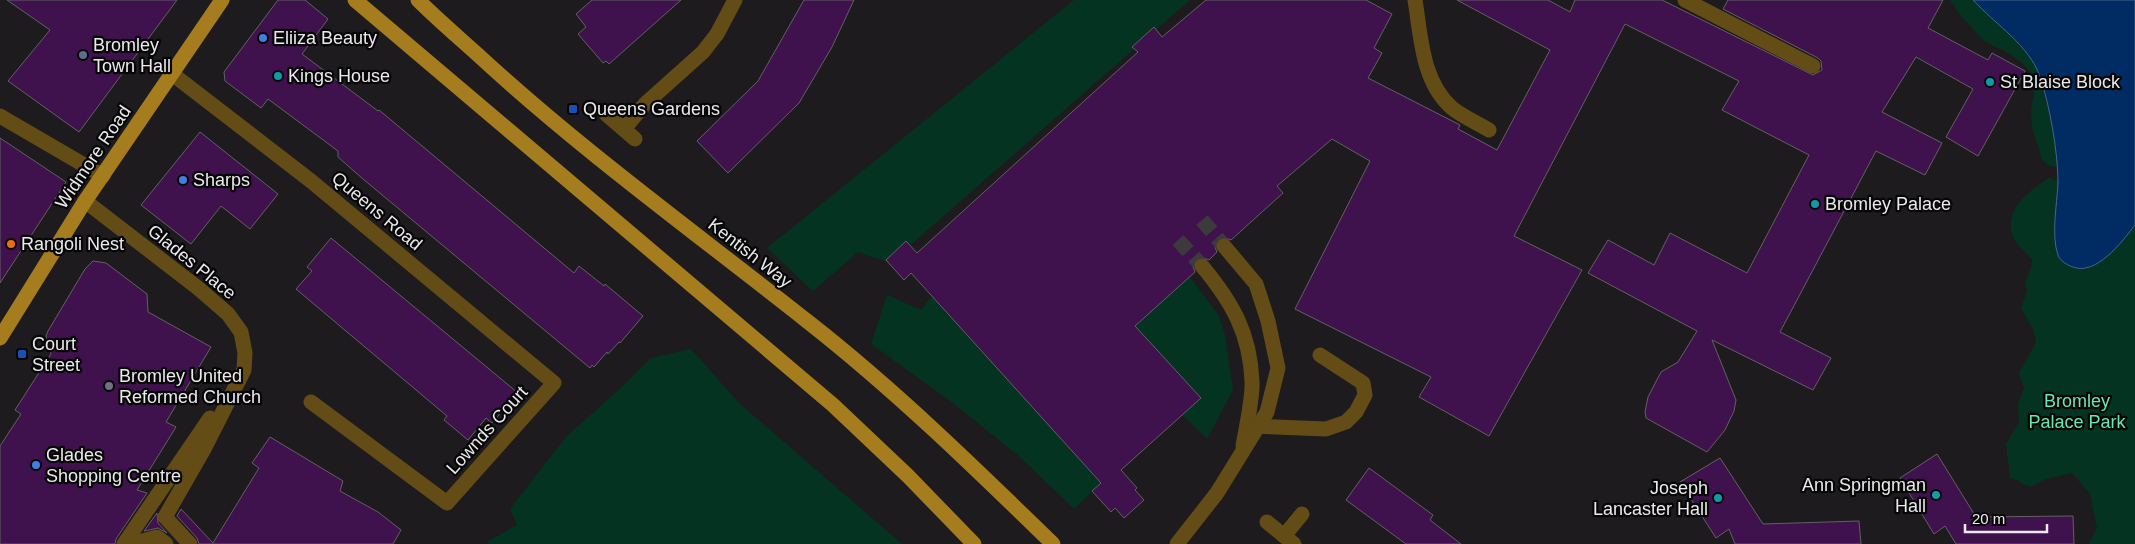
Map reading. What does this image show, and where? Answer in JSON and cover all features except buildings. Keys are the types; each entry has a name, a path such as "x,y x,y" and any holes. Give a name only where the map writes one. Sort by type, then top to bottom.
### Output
{"main road":[{"name":"Widmore Road","path":"0,338 85,202 222,0"},
{"path":"355,0 826,398 908,476 974,544"},
{"name":"Kentish Way","path":"418,0 519,94 714,250 808,322 864,369 970,464 1053,544"}],"street":[{"path":"606,114 629,134 645,104 703,52 717,34 735,0"},
{"path":"1415,0 1421,43 1434,85 1441,97 1454,109 1490,130"},
{"path":"1685,0 1813,66"},
{"name":"Queens Road","path":"171,73 311,181 554,383"},
{"path":"0,116 103,176"},
{"name":"Glades Place","path":"85,202 198,288 228,314 241,332 245,353 244,370 204,449 165,517 190,544"},
{"path":"1228,250 1256,284 1268,321 1278,368 1267,412 1252,426"},
{"path":"1177,544 1217,493 1242,452 1252,426 1253,382 1244,332 1232,305 1202,266"},
{"path":"1252,426 1326,429 1346,422 1356,412 1365,395 1362,383 1320,355"},
{"path":"124,544 244,370"},
{"name":"Lownds Court","path":"311,402 448,503 554,383"},
{"path":"1267,522 1289,540 1302,514"},
{"path":"130,544 157,537 166,544"}],"green space":[{"path":"1074,0 1190,0 890,263 858,252 813,291 767,248"},
{"path":"1950,0 2021,0 2063,169 2048,165 2042,159 2032,128 2031,109 2034,93 2030,72 2022,63 2007,52 1984,41 1962,17"},
{"name":"Bromley Palace Park","path":"2049,178 2135,200 2135,544 2089,544 2097,528 2090,494 2072,473 2046,479 2030,487 2010,477 2006,444 2019,422 2018,404 2024,388 2019,373 2036,342 2033,329 2021,308 2027,291 2025,282 2031,269 2032,260 2014,239 2011,219 2019,203 2033,189"},
{"path":"1190,277 1219,316 1225,335 1233,390 1207,439 1183,415 1200,398 1135,326"},
{"path":"887,295 921,310 932,296 1101,483 1074,509 1021,458 953,403 871,344"},
{"path":"691,349 740,404 902,544 487,544 490,540 517,525 510,509 566,437 651,358"}],"water":[{"path":"1973,0 2135,0 2135,225 2108,256 2091,267 2073,267 2060,259 2058,255 2055,239 2055,220 2058,171 2050,115 2040,77 2035,66 2020,45"}],"tunnel":[{"path":"1202,220 1224,246"},
{"path":"1178,240 1202,266"}],"place":[{"name":"Eliiza Beauty","path":"263,38"},
{"name":"Bromley Town Hall","path":"83,55"},
{"name":"Kings House","path":"278,76"},
{"name":"St Blaise Block","path":"1990,82"},
{"name":"Queens Gardens","path":"573,109"},
{"name":"Sharps","path":"183,180"},
{"name":"Bromley Palace","path":"1815,204"},
{"name":"Rangoli Nest","path":"11,244"},
{"name":"Court Street","path":"22,354"},
{"name":"Bromley United Reformed Church","path":"109,386"},
{"name":"Glades Shopping Centre","path":"36,465"},
{"name":"Ann Springman Hall","path":"1936,495"},
{"name":"Joseph Lancaster Hall","path":"1718,498"}]}
